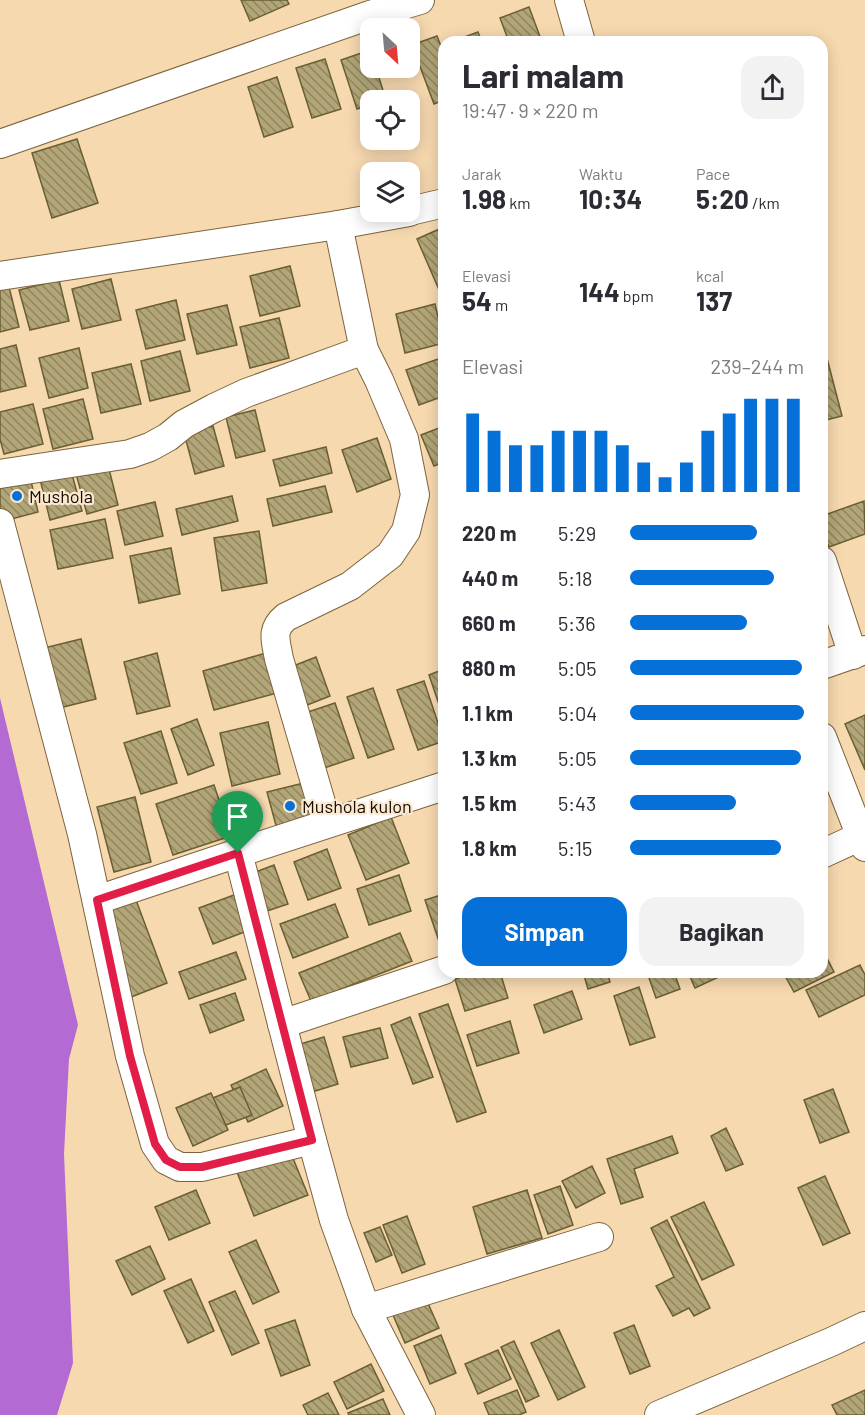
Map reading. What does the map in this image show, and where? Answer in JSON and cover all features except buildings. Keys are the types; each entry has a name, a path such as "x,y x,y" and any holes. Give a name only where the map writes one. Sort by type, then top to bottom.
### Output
{"street":[{"path":"0,144 370,15 420,0"},
{"path":"569,0 579,36"},
{"path":"420,208 438,204"},
{"path":"0,276 360,221"},
{"path":"327,823 279,659 275,630 286,617 350,586 390,555 406,531 415,495 404,439 380,380 364,350 338,225"},
{"path":"0,474 130,454 150,447 194,419 246,393 364,350"},
{"path":"0,523 82,834 130,1056 155,1144 166,1160 180,1167 202,1167 312,1140"},
{"path":"828,576 859,653 828,663"},
{"path":"828,752 863,842 828,852"},
{"path":"97,900 438,788"},
{"path":"238,853 334,1220 366,1309 421,1415"},
{"path":"282,1024 438,972"},
{"path":"366,1309 599,1237"},
{"path":"659,1415 865,1326"}],"shaded area":[{"path":"0,698 78,1025 69,1059 64,1154 73,1363 57,1415 0,1415"}],"place":[{"name":"Mushola","path":"17,496"},
{"name":"Mushola kulon","path":"290,806"}],"route":[{"path":"238,853 312,1140 202,1167 180,1167 166,1160 155,1144 130,1056 97,900 238,853"}]}
